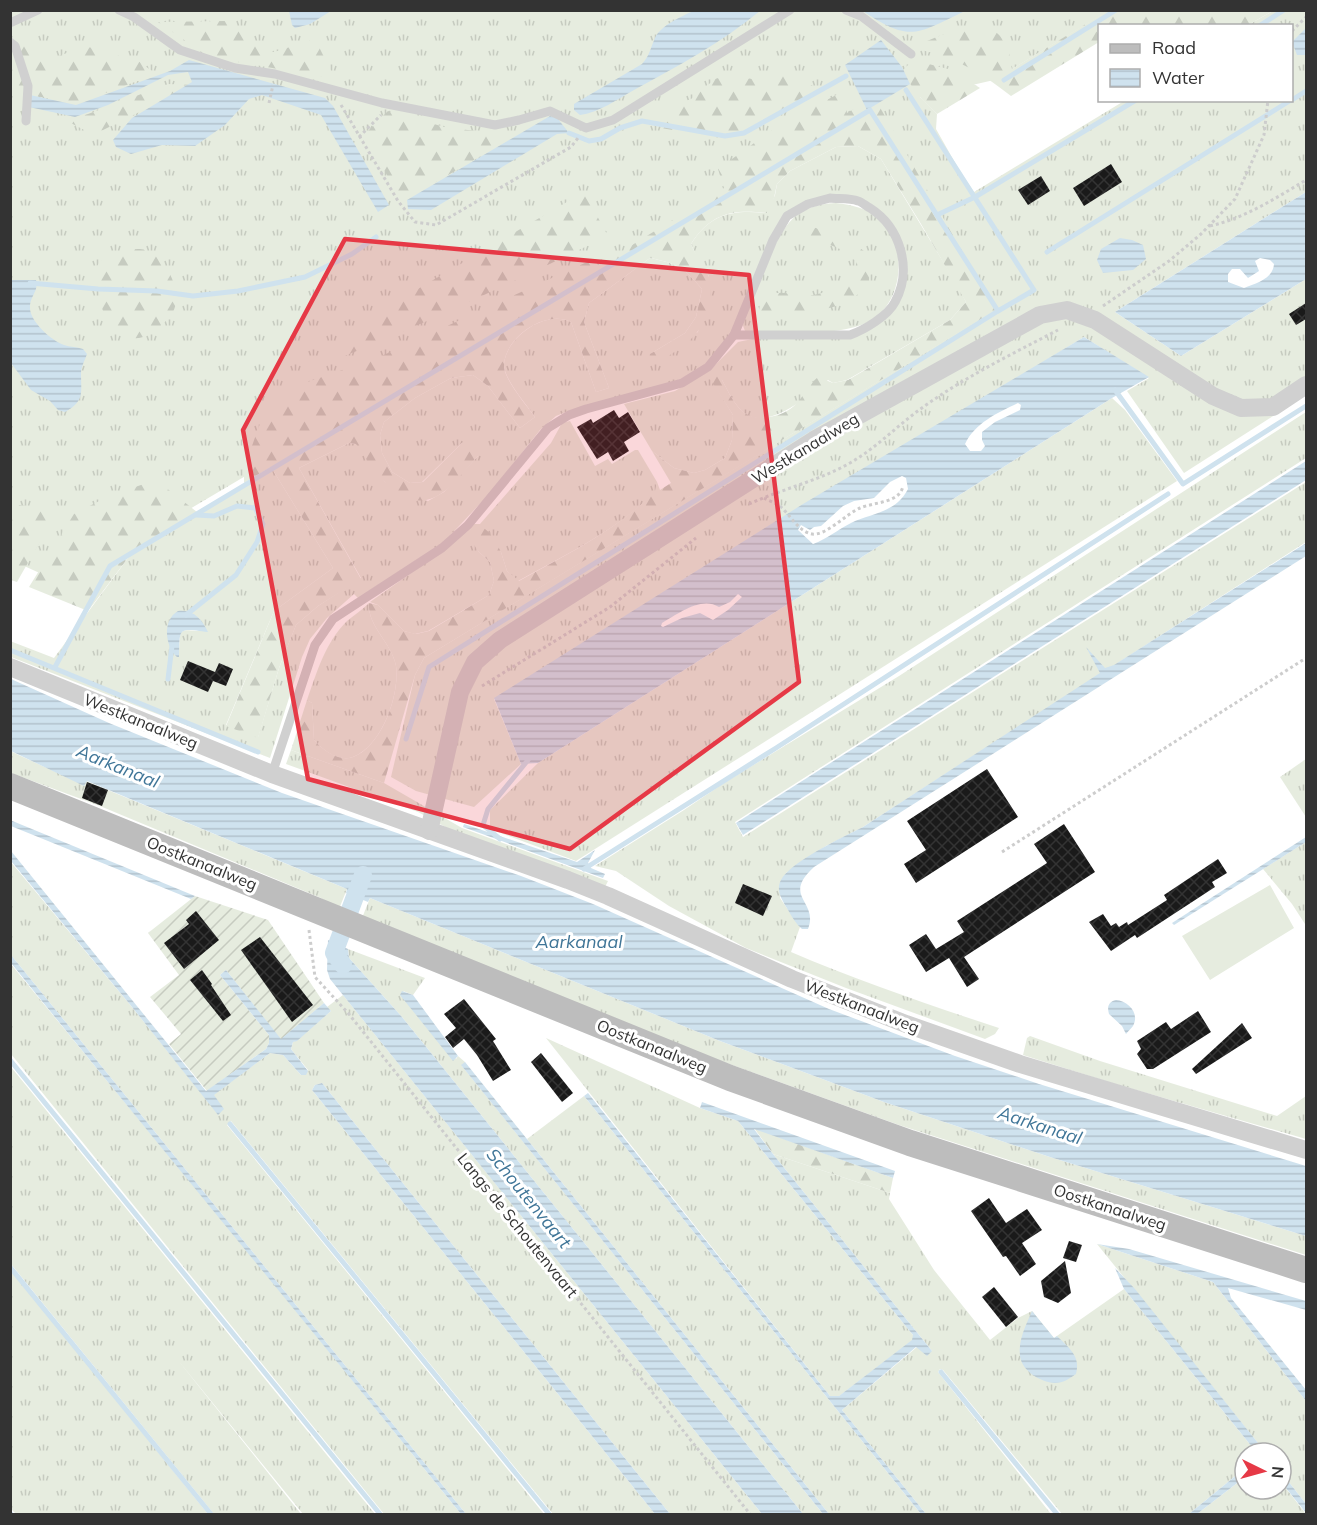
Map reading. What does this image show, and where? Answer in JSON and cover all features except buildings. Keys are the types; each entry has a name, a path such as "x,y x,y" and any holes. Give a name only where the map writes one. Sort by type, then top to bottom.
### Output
{"main road":[{"name":"Oostkanaalweg","path":"10,786 314,919 376,935 730,1078 876,1130 1306,1270"}],"street":[{"name":"Westkanaalweg","path":"429,831 459,695 475,662 500,640 814,440 1040,315 1067,310 1095,320 1213,396 1241,408 1273,407 1306,386"},
{"name":"Westkanaalweg","path":"10,667 272,774 608,896 792,979 906,1024 1020,1064 1306,1150"}],"lane":[{"path":"10,23 38,10"},
{"path":"119,10 134,17 180,50 235,68 275,74 391,105 495,125 550,111 586,128 613,120 790,10"},
{"path":"846,10 861,16 911,54"},
{"path":"10,42 15,46 28,86 26,121"},
{"path":"272,774 315,645 333,619 442,548 468,525 548,428 569,415 586,409 682,383 708,367 734,335 772,240 787,216 808,204 830,198 858,201 884,217 900,243 904,263 895,304 879,319 862,331 850,334 734,335"}],"path":[{"path":"1293,30 1306,16"},
{"path":"333,91 398,201 415,222 436,225 571,147"},
{"path":"742,507 764,497 816,480 851,462 919,411 978,372 1087,317 1169,261 1209,227 1235,199 1264,135 1268,102"},
{"path":"359,137 391,105"},
{"path":"1209,227 1258,208 1306,180"},
{"path":"764,497 785,511 810,534 822,534 857,509 896,497 902,491 903,486"},
{"path":"459,695 467,696 610,607 697,537"},
{"path":"1002,852 1306,658"},
{"name":"Langs de Schoutenvaart","path":"314,919 315,977 348,1012 750,1515"}],"highlighted area":[{"path":"345,239 749,275 799,682 570,849 308,779 243,430"}],"green space":[{"path":"11,11 1108,11 994,80 920,97 937,114 936,129 974,192 1122,102 1293,102 1293,24 1250,24 1273,11 1306,11 1306,192 1115,312 1181,356 1306,279 1306,395 1184,473 1127,391 1149,378 1084,337 494,699 521,764 474,807 416,791 391,777 415,675 424,658 995,310 879,107 860,111 119,551 88,595 11,560"},
{"path":"1107,11 1273,11 1250,24 1098,24 1098,43 1011,96 968,67 918,49 918,45 966,28 989,29 999,35 1007,46 1012,69"},
{"path":"225,21 247,33 265,50 274,52 315,39 335,79 209,57 158,22"},
{"path":"10,38 21,42 31,51 56,57 83,47 102,48 119,56 137,60 156,74 76,104 11,91"},
{"path":"913,60 952,70 980,88 937,114 917,94 903,70"},
{"path":"786,74 797,77 820,90 747,131 726,139 661,128 668,111 674,105 691,99 715,79 728,75 752,79 772,78"},
{"path":"168,84 194,85 101,131 86,131 69,122 69,117 75,118 88,114"},
{"path":"838,94 844,95 847,113 863,103 867,110 878,104 996,310 424,658 415,675 384,783 291,750 307,700 312,703 314,740 327,752 342,758 353,757 373,742 392,704 396,666 390,650 372,619 369,603 378,605 404,631 416,634 429,631 489,595 494,581 490,562 478,551 471,540 470,528 474,524 492,535 507,571 519,581 590,541 625,518 655,491 657,482 660,490 671,483 652,451 674,468 694,473 705,470 725,458 732,440 733,415 710,379 717,376 722,380 734,402 751,416 766,418 781,414 794,406 818,377 833,383 848,380 950,320 966,302 881,159 858,146 836,147 790,171 777,184 772,207 767,213 743,212 723,215 706,226 691,244 709,277 711,290 709,305 702,326 695,335 662,361 649,360 650,354 685,333 696,317 702,289 680,268 668,262 650,258 589,303 584,322 609,388 596,392 571,322 550,319 528,328 511,345 506,355 504,365 507,377 535,417 520,428 488,386 473,375 451,378 415,398 384,422 380,435 382,453 392,472 410,483 423,482 462,443 469,440 479,448 478,456 442,493 428,500 416,500 404,496 382,479 356,444 349,443 299,468 361,579 318,606 296,625 279,668 258,738 226,726 274,611 333,568 271,467 244,483 244,468 261,421 290,388 377,358 587,262 600,265 724,188 718,169 778,126"},
{"path":"388,111 448,128 517,135 407,199 408,207 404,207 365,134"},
{"path":"858,146 881,159 966,302 950,320 847,380 833,383 828,380 797,404 772,416 760,418 749,416 736,405 722,380 711,379 733,415 732,440 725,458 705,470 694,473 674,468 652,451 624,404 675,391 709,371 738,342 757,338 820,339 874,327 904,284 900,239 856,198 794,208 762,260 731,333 719,351 705,364 670,384 650,391 571,410 556,416 540,430 491,492 444,542 358,598 354,594 327,618 310,639 302,657 270,758 11,657 10,641 54,658 131,554 271,467 333,568 274,611 226,725 258,737 279,668 296,625 318,606 361,578 299,468 349,443 357,444 385,482 428,501 444,492 478,456 462,443 422,482 410,483 392,472 382,453 380,435 384,422 415,398 451,378 473,375 488,386 520,428 535,417 507,376 504,364 506,354 519,335 539,322 550,319 571,322 596,392 609,388 584,322 589,303 650,258 660,260 680,268 702,289 696,317 685,333 650,354 698,332 709,276 691,244 706,226 723,216 743,212 767,213 777,184 790,171 836,147","holes":["173,615 207,631 182,631 179,656"]},
{"path":"584,192 608,236 424,322 312,369 416,290"},
{"path":"836,203 869,212 879,218 889,229 895,243 898,273 889,302 880,314 855,327 825,332 745,331 742,323 783,231 798,214 821,205"},
{"path":"801,223 839,236 864,251 872,258 870,277 861,291 848,301 832,307 813,311 759,311 761,297 777,293 804,296 823,293 844,285 857,273 858,266 846,252 791,230"},
{"path":"143,249 153,254 167,270 175,290 174,310 169,318 151,333 139,338 127,336 116,329 107,319 101,304 96,276 97,266 106,257 122,250"},
{"path":"1112,398 1125,410 1177,481 576,861 490,829 490,810 538,763"},
{"path":"1306,412 1306,458 735,822 743,837 1306,482 1306,542 863,827 826,846 786,873 780,898 800,927 791,952 894,992 999,1028 995,1034 985,1039 746,948 669,906 616,871 595,866 724,783 899,676"},
{"path":"570,421 595,466 608,459 612,464 638,450 657,482 656,491 608,530 518,581 507,571 501,552 474,524 480,524 551,443 562,423"},
{"path":"156,480 197,512 131,554 88,611 29,587 74,514 111,495"},
{"path":"11,504 56,513 17,582 11,580"},
{"path":"470,528 478,551 490,562 494,581 489,595 428,631 415,634 404,631 378,605 370,602 451,545"},
{"path":"369,603 372,619 394,658 395,690 387,718 373,742 353,757 342,758 327,752 314,740 312,703 307,700 322,658 333,639 347,621"},
{"path":"291,750 384,783 462,828 608,881 605,887 460,835 418,812 286,764"},
{"path":"10,751 84,785 86,781 347,889 339,909 321,898 100,806 11,773"},
{"path":"1306,759 1306,817 1280,777"},
{"path":"1306,842 1305,924 1292,904 1263,869"},
{"path":"10,861 218,1114 213,1095 270,1053 283,1055 301,1075 308,1070 291,1049 293,1042 331,1011 327,1007 343,995 762,1514 670,1514 322,1083 315,1085 312,1090 655,1514 553,1514 231,1121 227,1125 544,1514 466,1514 11,955"},
{"path":"1270,885 1294,928 1210,980 1182,936"},
{"path":"195,896 268,920 324,1003 281,1040 226,970 220,975 269,1035 269,1043 266,1049 207,1091 169,1044 181,1034 150,997 179,975 148,933"},
{"path":"370,898 720,1041 884,1102 1050,1157 1306,1236 1306,1255 899,1125 699,1053 362,918"},
{"path":"348,949 425,978 413,995 403,991 456,1059 458,1056 465,1062 462,1066 823,1514 803,1514 402,1017 349,958"},
{"path":"10,963 461,1514 384,1514 11,1054"},
{"path":"1030,1036 1100,1061 1277,1116 1306,1096 1306,1139 1023,1055 1027,1038"},
{"path":"546,1038 700,1108 738,1121 913,1335 913,1340 838,1397 830,1396"},
{"path":"10,1067 375,1514 303,1514 177,1359 301,1514 214,1514 11,1264"},
{"path":"584,1096 921,1514 829,1514 527,1139"},
{"path":"754,1128 893,1178 890,1193 773,1154"},
{"path":"773,1154 890,1193 889,1199 934,1270 990,1340 1018,1318 1032,1311 1054,1338 1124,1289 1247,1441 1233,1441 1233,1478 1189,1514 1062,1514 940,1369 938,1372 1051,1514 926,1514 842,1410 917,1347 932,1351"},
{"path":"1097,1244 1213,1282 1306,1401 1306,1504 1293,1487 1293,1441 1256,1441"},
{"path":"11,1270 208,1514 16,1514 10,1508"},
{"path":"1233,1486 1233,1501 1293,1501 1293,1497 1306,1514 1197,1514"}],"water":[{"path":"289,10 331,11 310,24 295,28 292,25"},
{"path":"693,11 760,11 699,54 608,105 594,112 580,115 574,110 574,104 642,64 658,33 672,22"},
{"path":"863,11 965,11 924,30 914,32 892,28"},
{"path":"1306,28 1306,55 1297,55 1293,41"},
{"path":"881,40 902,67 910,84 867,110 845,65"},
{"path":"189,60 325,98 333,106 389,205 378,212 321,115 262,95 249,99 225,125 195,146 162,145 131,154 116,147 113,140 132,118 192,82 188,72 168,75 108,105 75,117 29,107 30,95 76,105 170,71"},
{"path":"550,116 558,119 569,133 557,134 431,210 408,209 407,200"},
{"path":"1306,192 1306,279 1181,356 1115,312","holes":["1260,258 1270,260 1274,264 1273,269 1263,280 1244,288 1228,282 1228,274 1232,269 1240,269 1248,278 1259,271 1255,261"]},
{"path":"1120,238 1143,245 1146,259 1133,270 1103,273 1097,260 1101,249"},
{"path":"11,280 36,280 30,307 37,324 59,343 83,349 87,354 81,371 79,400 65,412 58,410 50,401 31,390 11,363"},
{"path":"1084,337 1149,377 1112,398 538,763 521,764 494,698 803,504","holes":["1018,403 1021,405 1020,410 995,422 982,432 985,446 981,451 970,451 965,444 975,430 995,415","902,476 906,478 908,489 903,497 890,508 851,523 813,544 798,530 801,525 810,530 821,526 843,506 854,501 874,498 890,482","738,594 742,597 713,620 700,613 661,626 662,623 690,607 705,604 719,607 730,602"]},
{"path":"1306,461 1306,480 743,835 736,823"},
{"path":"1306,543 1306,556 814,867 805,877 800,892 809,912 808,929 802,929 796,923 779,892 779,884 786,873 818,850 863,827 1100,673 1086,647 1105,668 1114,665"},
{"path":"178,611 193,613 208,632 185,630 182,632 179,657 177,657 168,640 167,627 169,620"},
{"name":"Aarkanaal","path":"11,679 109,723 282,793 521,876 593,904 829,1009 955,1056 1039,1084 1306,1166 1306,1236 1050,1157 884,1102 720,1041 370,898 368,902 346,893 347,889 87,781 84,786 11,751"},
{"path":"10,820 195,896 191,899 11,826"},
{"path":"464,824 577,862 595,850 588,863 591,868 605,874 603,878 463,827"},
{"path":"1306,837 1306,842 1174,925 1172,923"},
{"path":"11,851 206,1091 266,1049 269,1043 269,1035 220,975 226,970 281,1039 324,1003 331,1011 293,1042 291,1049 308,1071 306,1075 301,1075 283,1055 270,1053 214,1095 224,1109 218,1115 11,861"},
{"path":"328,940 348,949 349,958 402,1017 803,1514 762,1514 330,979 327,970"},
{"path":"11,955 466,1514 461,1514 67,1032 11,963"},
{"path":"402,991 413,995 458,1056 453,1061 400,995"},
{"path":"1116,1000 1128,1005 1134,1012 1135,1021 1126,1034 1122,1026 1109,1014 1109,1005"},
{"path":"465,1062 829,1514 823,1514 461,1065"},
{"path":"322,1083 670,1514 655,1514 312,1090 315,1085"},
{"path":"588,1093 830,1396 839,1396 912,1340 913,1335 738,1121 700,1108 702,1102 895,1171 893,1178 754,1129 932,1351 927,1356 916,1347 842,1410 926,1514 921,1514 584,1096"},
{"path":"1097,1244 1129,1249 1306,1301 1306,1310 1228,1288 1231,1298 1306,1390 1306,1401 1213,1282"},
{"path":"1115,1268 1135,1289 1256,1441 1247,1441 1124,1289"},
{"path":"1032,1311 1054,1338 1057,1336 1075,1357 1076,1374 1066,1380 1055,1383 1043,1380 1028,1371 1021,1361 1021,1338"},
{"path":"1233,1478 1233,1486 1197,1514 1189,1514"},
{"path":"1293,1487 1306,1504 1306,1513 1293,1497"}],"waterway":[{"path":"1004,80 1116,10"},
{"path":"1262,24 1284,10"},
{"path":"569,133 589,141 601,139 620,128 642,121 725,136 744,133 846,76"},
{"path":"906,90 1034,290 998,311"},
{"path":"1293,99 1306,91"},
{"path":"937,215 975,197 1133,102"},
{"path":"1047,252 1288,102"},
{"path":"55,667 110,566 870,110 998,311 429,667 406,739"},
{"path":"30,283 157,291 193,296 238,291 305,277 352,254 376,237"},
{"path":"1115,390 1183,484 1306,406"},
{"path":"584,869 776,748 1168,494"},
{"path":"186,615 236,575 257,542 263,524 255,508 237,506 214,516 196,515"},
{"path":"168,679 172,646"},
{"path":"10,650 258,752"},
{"path":"500,839 483,825 488,809 528,760"},
{"name":"Schoutenvaart","path":"343,965 334,953 363,875"},
{"path":"10,1060 380,1514"},
{"path":"230,1124 549,1514"},
{"path":"10,1267 211,1514"},
{"path":"941,1372 1057,1514"}]}
